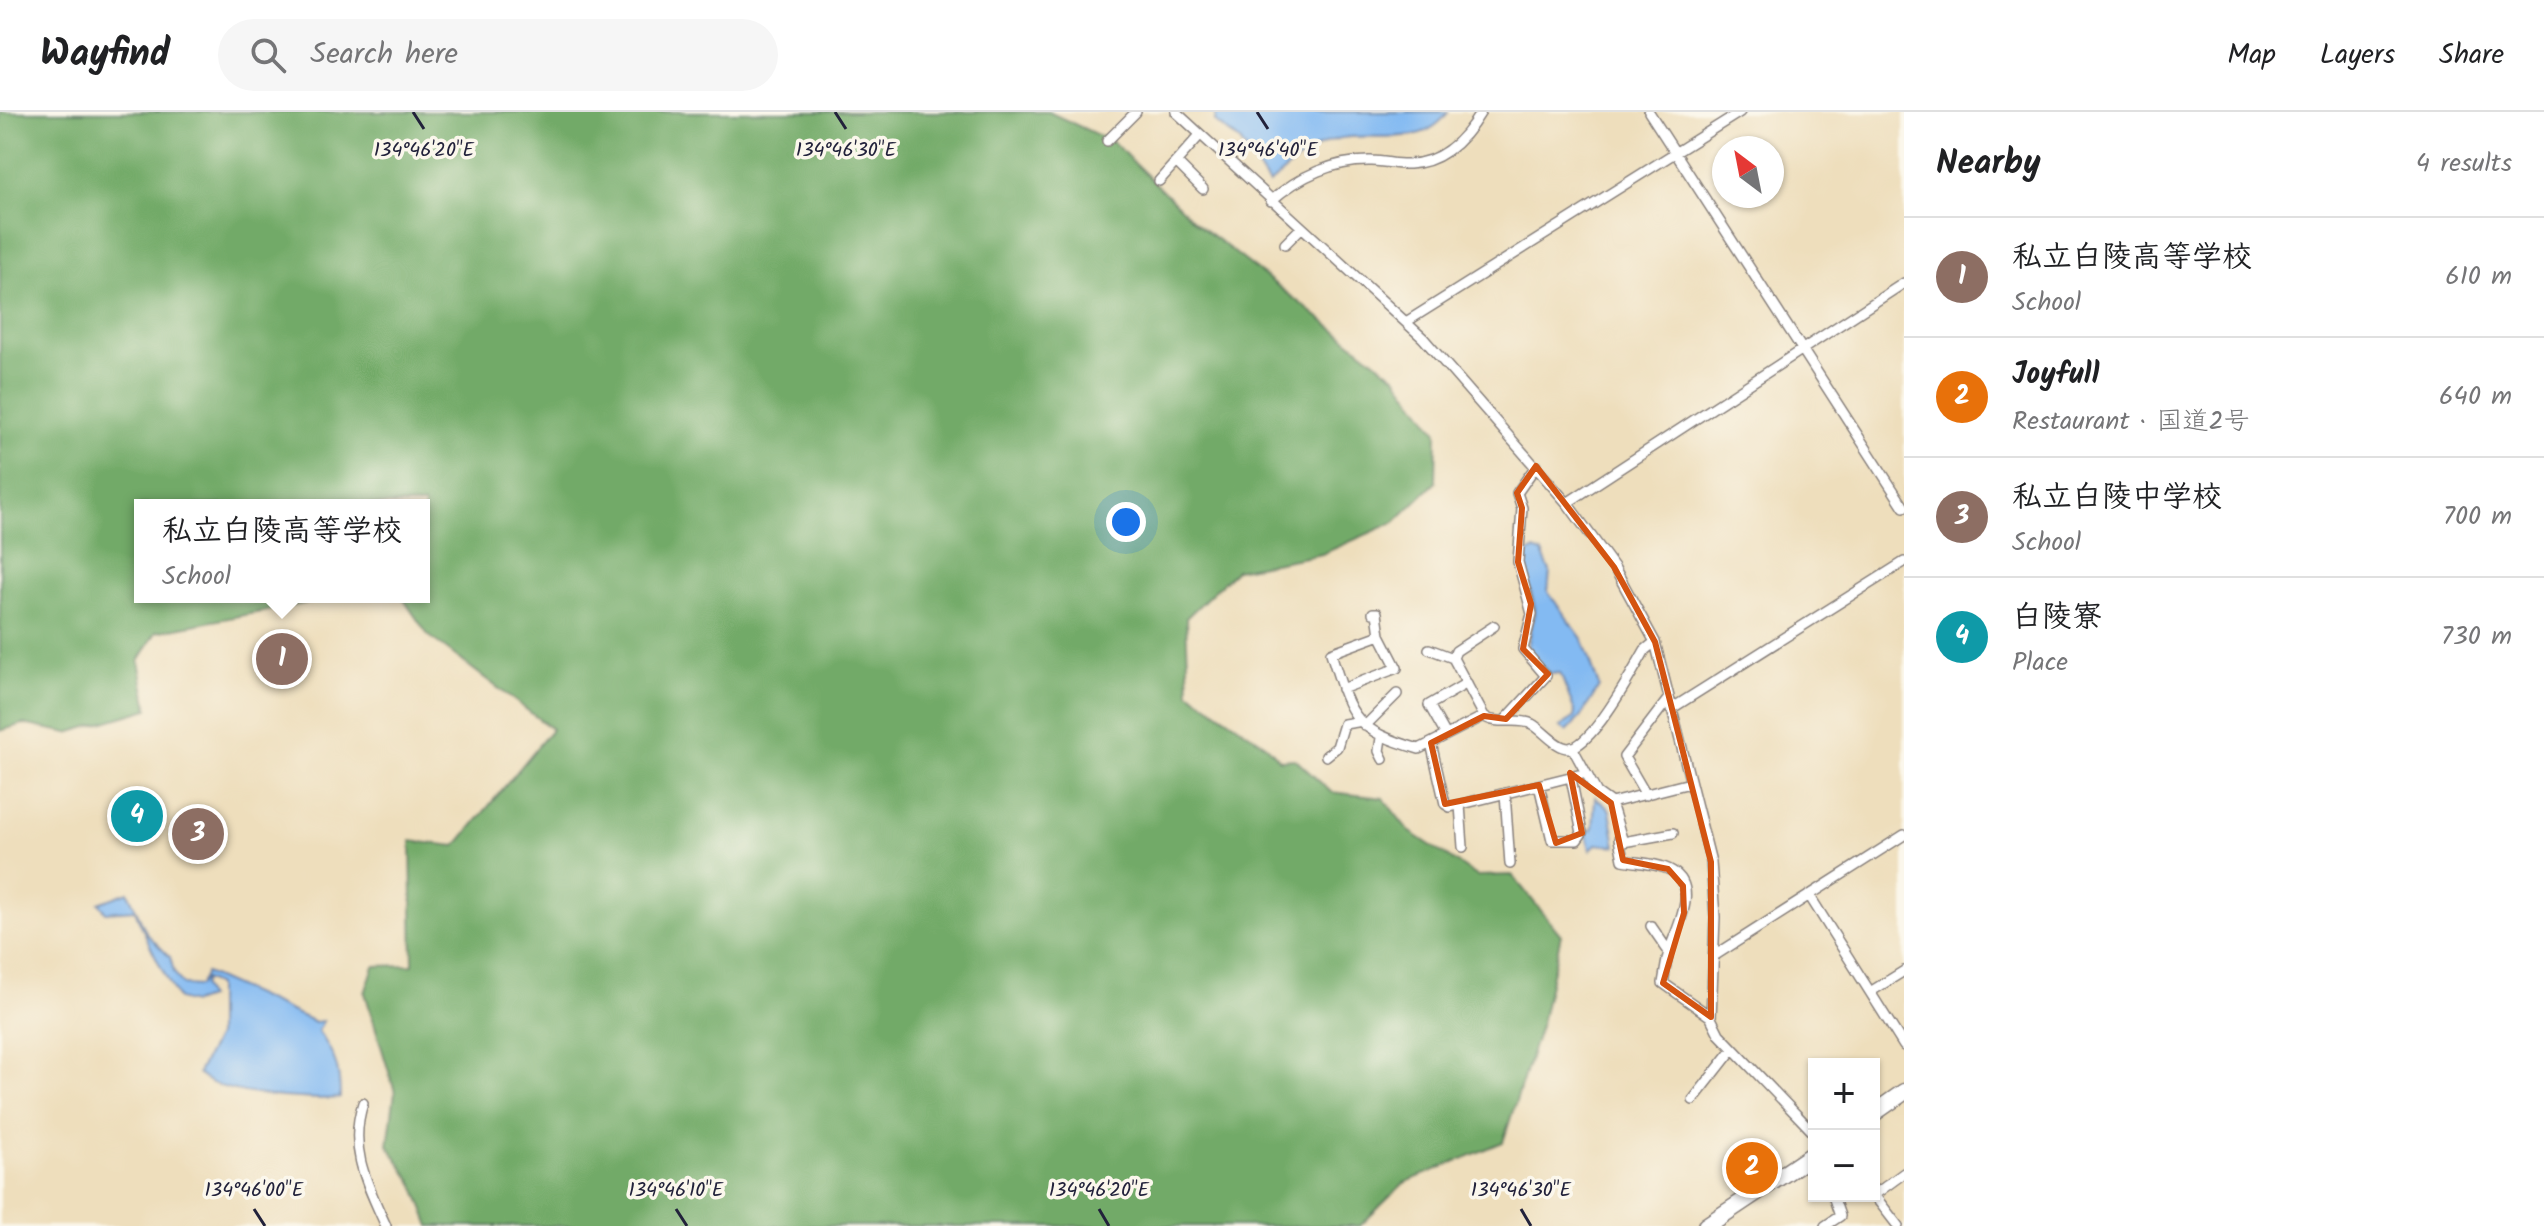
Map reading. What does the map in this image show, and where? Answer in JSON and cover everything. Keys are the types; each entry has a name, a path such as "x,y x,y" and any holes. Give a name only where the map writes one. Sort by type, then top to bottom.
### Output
{"highway":[{"path":"1880,1109 1904,1092"},
{"path":"1706,1226 1808,1158"}],"street":[{"path":"1107,141 1136,112"},
{"path":"1176,112 1406,322 1536,466 1614,567 1655,642 1711,862 1714,956 1711,1017 1719,1034 1811,1130"},
{"path":"1271,201 1315,171 1343,164 1372,161 1408,164 1438,158 1459,143 1481,112"},
{"path":"1649,112 1904,507"},
{"path":"1406,322 1740,112"},
{"path":"1159,181 1200,135"},
{"path":"1176,162 1203,189"},
{"path":"1285,244 1301,228"},
{"path":"1567,503 1904,283"},
{"path":"1506,719 1546,676 1523,649 1532,614 1518,562 1522,508 1517,493 1536,466"},
{"path":"1646,795 1624,757 1670,704 1904,562"},
{"path":"1342,689 1397,668 1380,635 1377,613 1373,613"},
{"path":"1453,658 1456,651 1494,626"},
{"path":"1380,635 1331,653 1342,689 1361,724 1381,738 1419,749 1484,716"},
{"path":"1429,649 1453,658 1484,716 1491,721 1506,719 1531,724 1564,748 1572,747 1591,734 1645,650 1655,642"},
{"path":"1446,735 1429,705 1467,683"},
{"path":"1326,756 1337,747 1344,724 1361,724 1397,694"},
{"path":"1381,738 1379,751 1383,759"},
{"path":"1431,743 1445,804 1450,807 1586,773"},
{"path":"1572,747 1597,793 1611,803 1623,860 1668,869 1683,886 1684,913 1669,952 1665,988 1711,1017"},
{"path":"1539,785 1552,840 1577,840 1582,833 1571,778"},
{"path":"1611,803 1690,783"},
{"path":"1505,793 1507,858"},
{"path":"1460,805 1463,847"},
{"path":"1619,839 1623,842 1673,833"},
{"path":"1714,956 1903,838"},
{"path":"1809,895 1904,1046"},
{"path":"1651,926 1669,952"},
{"path":"1870,992 1904,971"},
{"path":"1693,1100 1733,1049"},
{"path":"363,1103 357,1123 360,1168 386,1226"},
{"path":"1898,1226 1874,1195 1904,1173"},
{"path":"1825,1226 1840,1216 1835,1202"}],"highlighted area":[{"path":"1536,466 1614,567 1655,642 1711,862 1711,1017 1663,983 1684,913 1683,886 1668,869 1623,860 1611,803 1570,773 1582,833 1556,843 1539,785 1445,804 1431,743 1484,716 1506,719 1548,674 1523,649 1531,604 1518,562 1522,508 1517,493"}],"green space":[{"path":"0,112 1049,112 1113,142 1196,223 1396,377 1437,432 1436,482 1395,522 1322,554 1236,570 1186,618 1189,692 1267,746 1280,760 1295,759 1331,792 1383,798 1409,831 1477,876 1512,875 1561,935 1541,1023 1503,1142 1404,1183 1360,1226 430,1226 414,1185 388,1145 395,1092 365,993 374,966 413,965 411,841 456,846 552,729 428,635 406,603 430,603 430,499 134,499 134,603 307,603 156,632 139,661 148,709 68,733 23,724 0,731"}],"water":[{"path":"1216,112 1448,112 1437,124 1411,135 1352,137 1327,142 1269,184 1240,141 1215,122"},
{"path":"1534,550 1542,553 1550,571 1548,592 1583,640 1599,687 1580,718 1567,731 1560,727 1574,718 1575,712 1560,673 1551,674 1527,651 1535,609 1522,555"},
{"path":"1595,797 1610,810 1616,846 1596,844 1590,850 1586,831 1593,829"},
{"path":"128,892 147,934 170,957 174,972 183,985 199,986 206,973 315,1022 323,1021 318,1031 335,1062 340,1098 308,1099 243,1092 208,1081 198,1073 217,1036 217,985 205,979 203,986 208,998 193,1003 178,999 135,910 106,912 99,903"}],"place":[{"name":"私立白陵高等学校","path":"282,659"},
{"name":"白陵寮","path":"137,816"},
{"name":"私立白陵中学校","path":"198,834"},
{"name":"Joyfull","path":"1752,1168"}]}
